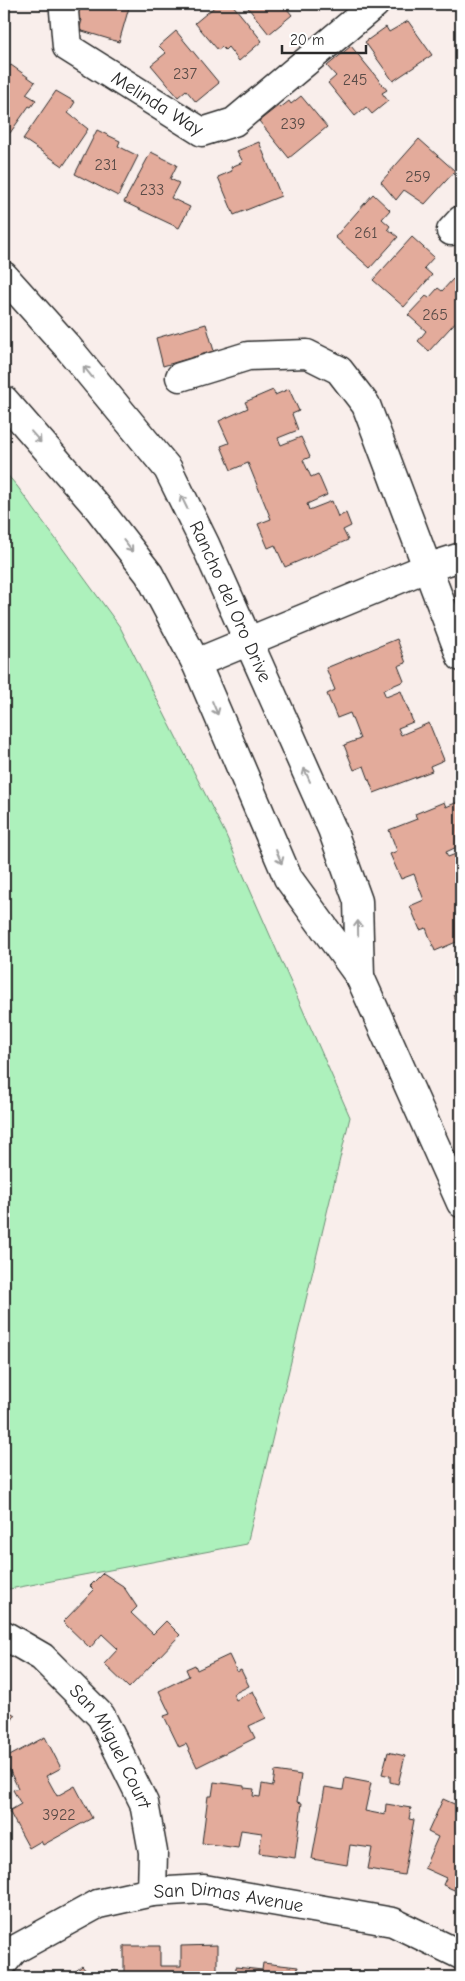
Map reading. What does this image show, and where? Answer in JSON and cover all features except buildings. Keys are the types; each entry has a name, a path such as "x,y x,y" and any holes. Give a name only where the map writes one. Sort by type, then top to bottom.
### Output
{"street":[{"name":"Melinda Way","path":"66,4 64,11 67,47 202,132 234,122 376,4"},
{"name":"Rancho del Oro Drive","path":"4,276 66,345 168,469 205,544 332,829 358,901 360,977"},
{"path":"180,377 248,356 308,354 339,370 366,405 461,657"},
{"name":"Rancho del Oro Drive","path":"4,400 98,508 149,574 196,663 288,878 360,977 461,1203"},
{"path":"196,663 426,568 461,557"},
{"name":"San Miguel Court","path":"4,1635 42,1657 101,1716 144,1803 153,1852 152,1892"},
{"name":"San Dimas Avenue","path":"4,1962 14,1950 98,1904 152,1892 204,1889 393,1922 461,1955"}],"green space":[{"path":"4,471 120,627 225,833 350,1117 247,1544 4,1590"}]}
